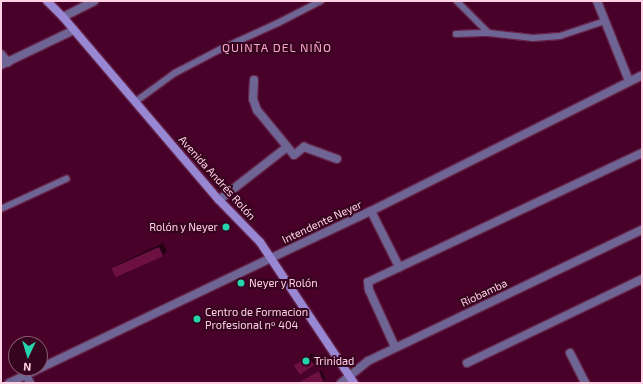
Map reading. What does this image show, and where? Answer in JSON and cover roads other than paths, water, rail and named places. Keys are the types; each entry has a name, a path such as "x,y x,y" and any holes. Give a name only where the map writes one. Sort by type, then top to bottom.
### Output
{"main road":[{"name":"Avenida Andrés Rolón","path":"47,1 64,17 219,200 260,242 352,379"}],"street":[{"path":"64,17 94,1"},
{"path":"597,1 629,81"},
{"path":"1,54 4,63 74,30"},
{"name":"Intendente Neyer","path":"48,364 371,211 642,75"},
{"path":"254,80 253,99 257,110 294,155 304,147 337,159"},
{"path":"219,200 287,147"},
{"path":"395,347 369,290 368,282 642,153"},
{"path":"371,211 399,267"},
{"name":"Riobamba","path":"341,383 352,379 368,361 395,347 642,230"},
{"path":"467,364 642,279"},
{"path":"570,353 584,383"},
{"name":"Intendente Neyer","path":"9,383 24,376"}],"lane":[{"path":"135,102 175,73 321,1"},
{"path":"457,1 489,33"},
{"path":"456,34 489,33 533,38 560,36 605,21"},
{"path":"1,209 66,179"}],"place":[{"name":"Rolón y Neyer","path":"226,227"},
{"name":"Neyer y Rolón","path":"241,283"},
{"name":"Centro de Formacion Profesional nº 404","path":"197,319"},
{"name":"Trinidad","path":"306,361"}],"district":[{"name":"QUINTA DEL NIÑO","path":"277,48"}]}
